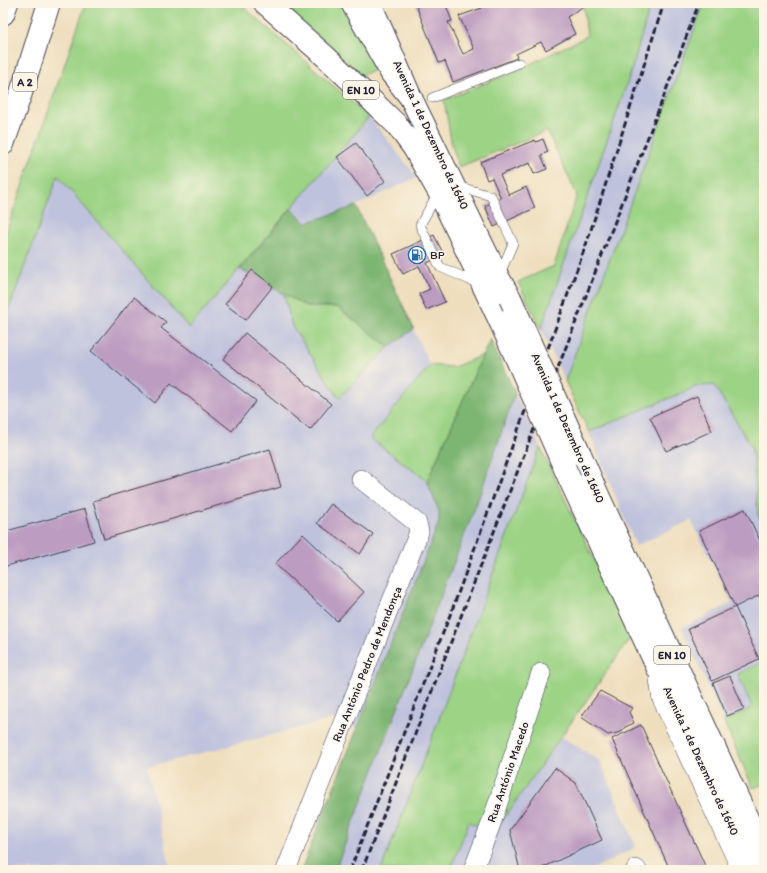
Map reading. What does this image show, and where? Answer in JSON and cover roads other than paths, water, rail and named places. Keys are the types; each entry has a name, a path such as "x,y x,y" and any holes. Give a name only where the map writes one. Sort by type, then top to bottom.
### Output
{"main road":[{"path":"3,14 7,3"},
{"name":"A 2","path":"3,144 22,93 49,3"},
{"name":"EN 10","path":"265,3 326,57 397,125 446,188"},
{"path":"352,3 392,74 421,98"},
{"name":"Avenida 1 de Dezembro de 1640","path":"370,3 421,98 446,188 490,282 500,321 570,480 752,870"},
{"name":"Avenida 1 de Dezembro de 1640","path":"490,282 510,298 600,500 764,855"}],"street":[{"name":"Rua António Pedro de Mendonça","path":"286,870 419,532 417,523 361,479"},
{"name":"Rua António Macedo","path":"473,870 491,824 542,673"}],"lane":[{"path":"421,98 519,63"},
{"path":"446,188 491,196 513,243 490,282 440,267 420,225 446,188"},
{"name":"Avenida 1 de Dezembro de 1640","path":"650,652 658,700 736,870"}],"railway":[{"path":"350,870 452,610 587,242 664,3"},
{"path":"362,870 699,3"}],"place":[{"name":"BP","path":"417,255"}]}
